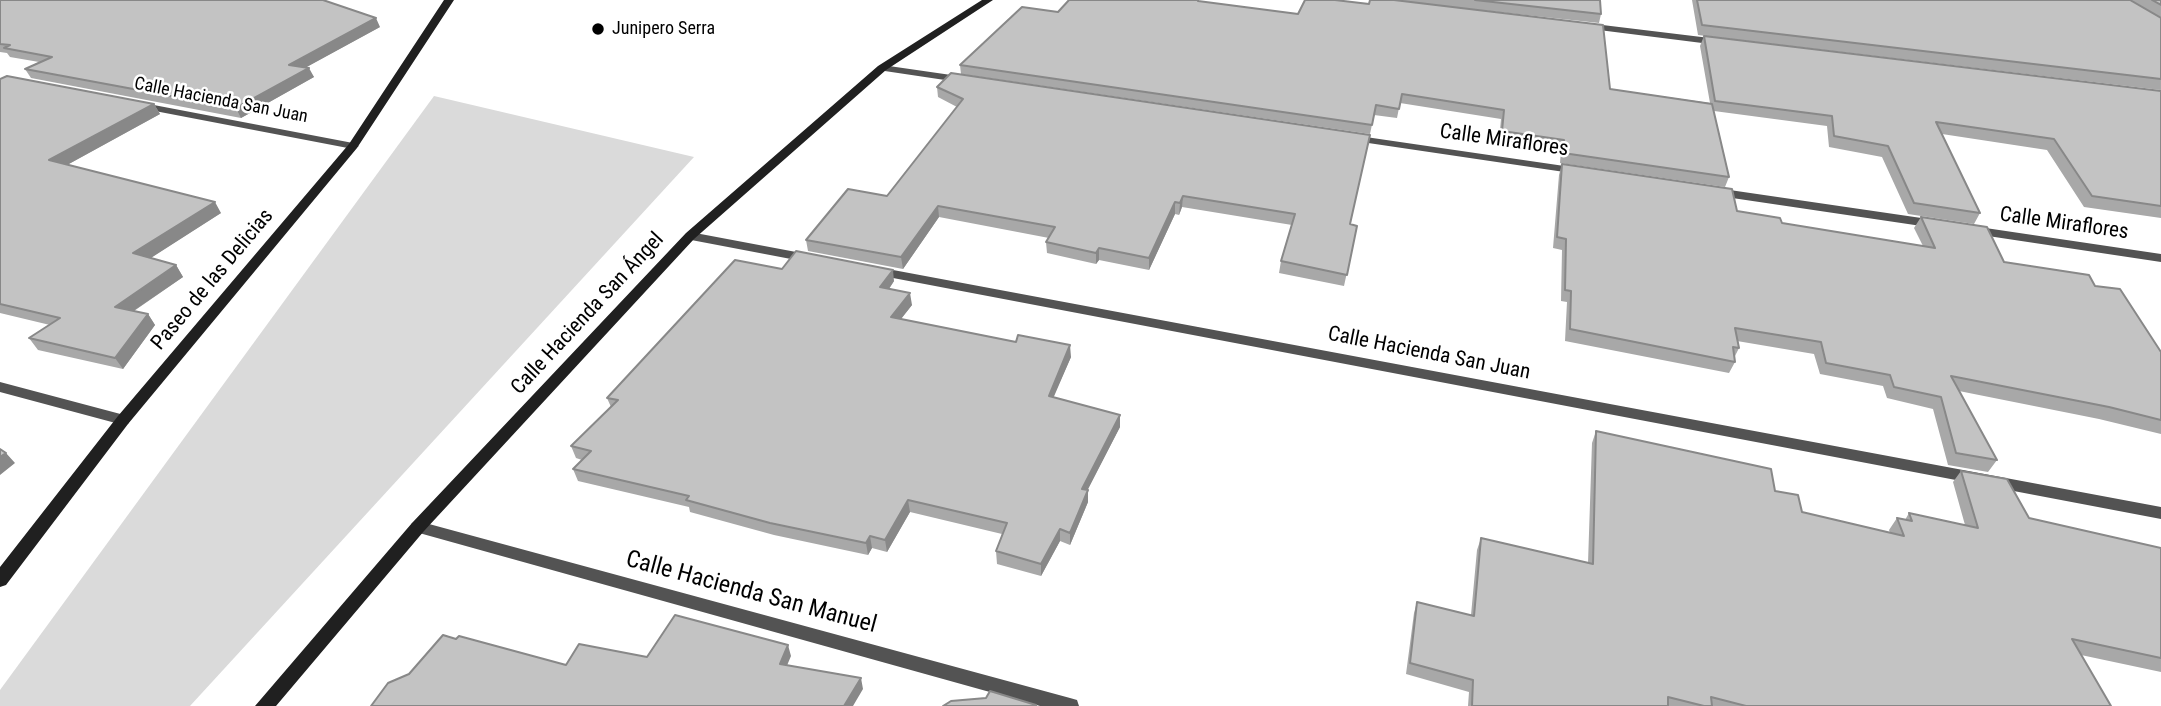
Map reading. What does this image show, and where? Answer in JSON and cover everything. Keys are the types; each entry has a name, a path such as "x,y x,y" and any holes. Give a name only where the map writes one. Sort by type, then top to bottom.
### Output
{"street":[{"name":"Paseo de las Delicias","path":"0,580 122,420 353,146 449,0"},
{"name":"Calle Hacienda San Ángel","path":"264,706 418,527 690,236 882,68 988,0"},
{"path":"1572,25 1736,44"},
{"path":"882,68 978,82"},
{"name":"Calle Hacienda San Juan","path":"122,102 353,146"},
{"name":"Calle Miraflores","path":"1336,135 1597,174"},
{"path":"1707,191 1941,225"},
{"name":"Calle Miraflores","path":"1955,227 2161,258"},
{"path":"690,236 827,262"},
{"name":"Calle Hacienda San Juan","path":"868,270 2161,513"},
{"path":"0,387 122,420"},
{"name":"Calle Hacienda San Manuel","path":"418,527 1070,706"}],"shaded area":[{"path":"434,96 694,157 190,706 0,706 0,690"}],"building":[{"path":"0,0 323,0 376,18 289,65 309,68 236,108 25,69 52,57 4,48 10,45 0,44"},
{"path":"1069,0 1198,0 1298,14 1305,0 1369,4 1370,0 1394,0 1603,25 1610,89 1712,104 1729,177 1563,153 1564,140 1502,131 1504,110 1402,94 1399,109 1376,105 1372,125 960,65 1022,7 1058,12"},
{"path":"1475,0 1600,0 1601,14"},
{"path":"1697,0 2130,0 2161,18 2161,79 1702,25"},
{"path":"1704,36 2161,91 2161,206 2092,196 2054,139 1936,122 1980,213 1914,203 1888,146 1834,136 1832,116 1715,101"},
{"path":"951,73 1370,135 1350,224 1357,226 1347,275 1281,261 1295,214 1183,196 1180,203 1175,202 1149,258 1099,248 1096,253 1046,242 1055,227 938,206 901,257 806,240 848,189 887,196 963,99 937,87"},
{"path":"7,76 154,104 49,160 215,202 133,253 176,265 115,307 148,314 115,358 29,338 60,318 0,304 0,79"},
{"path":"1562,164 1732,189 1737,211 1780,218 1782,223 1935,248 1921,217 1987,227 2004,262 2089,275 2095,286 2120,289 2161,352 2161,420 1951,376 1997,460 1956,453 1941,397 1894,387 1890,375 1826,363 1821,342 1735,328 1739,348 1733,347 1735,362 1570,329 1571,291 1565,290 1566,239 1557,237"},
{"path":"796,251 893,270 880,287 910,293 891,317 1016,342 1018,335 1070,345 1049,396 1120,415 1082,489 1088,490 1070,533 1060,529 1041,564 996,551 1007,523 908,500 885,540 870,536 866,543 770,523 686,500 689,496 573,469 591,451 571,446 618,400 607,398 735,260 782,269"},
{"path":"1596,431 1771,469 1775,491 1798,495 1802,512 1904,536 1897,518 1912,521 1909,513 1978,528 1961,471 2007,479 2029,518 2161,548 2161,658 2072,639 2111,706 1746,706 1711,697 1712,706 1704,706 1668,697 1668,706 1472,706 1473,680 1410,663 1417,602 1474,616 1481,538 1593,564"},
{"path":"675,615 788,645 780,664 861,678 844,706 371,706 388,683 409,674 443,635 456,639 459,636 566,665 579,644 647,657"},
{"path":"990,691 1036,706 943,706 951,701 986,698"}],"place":[{"name":"Junipero Serra","path":"598,29"}]}
